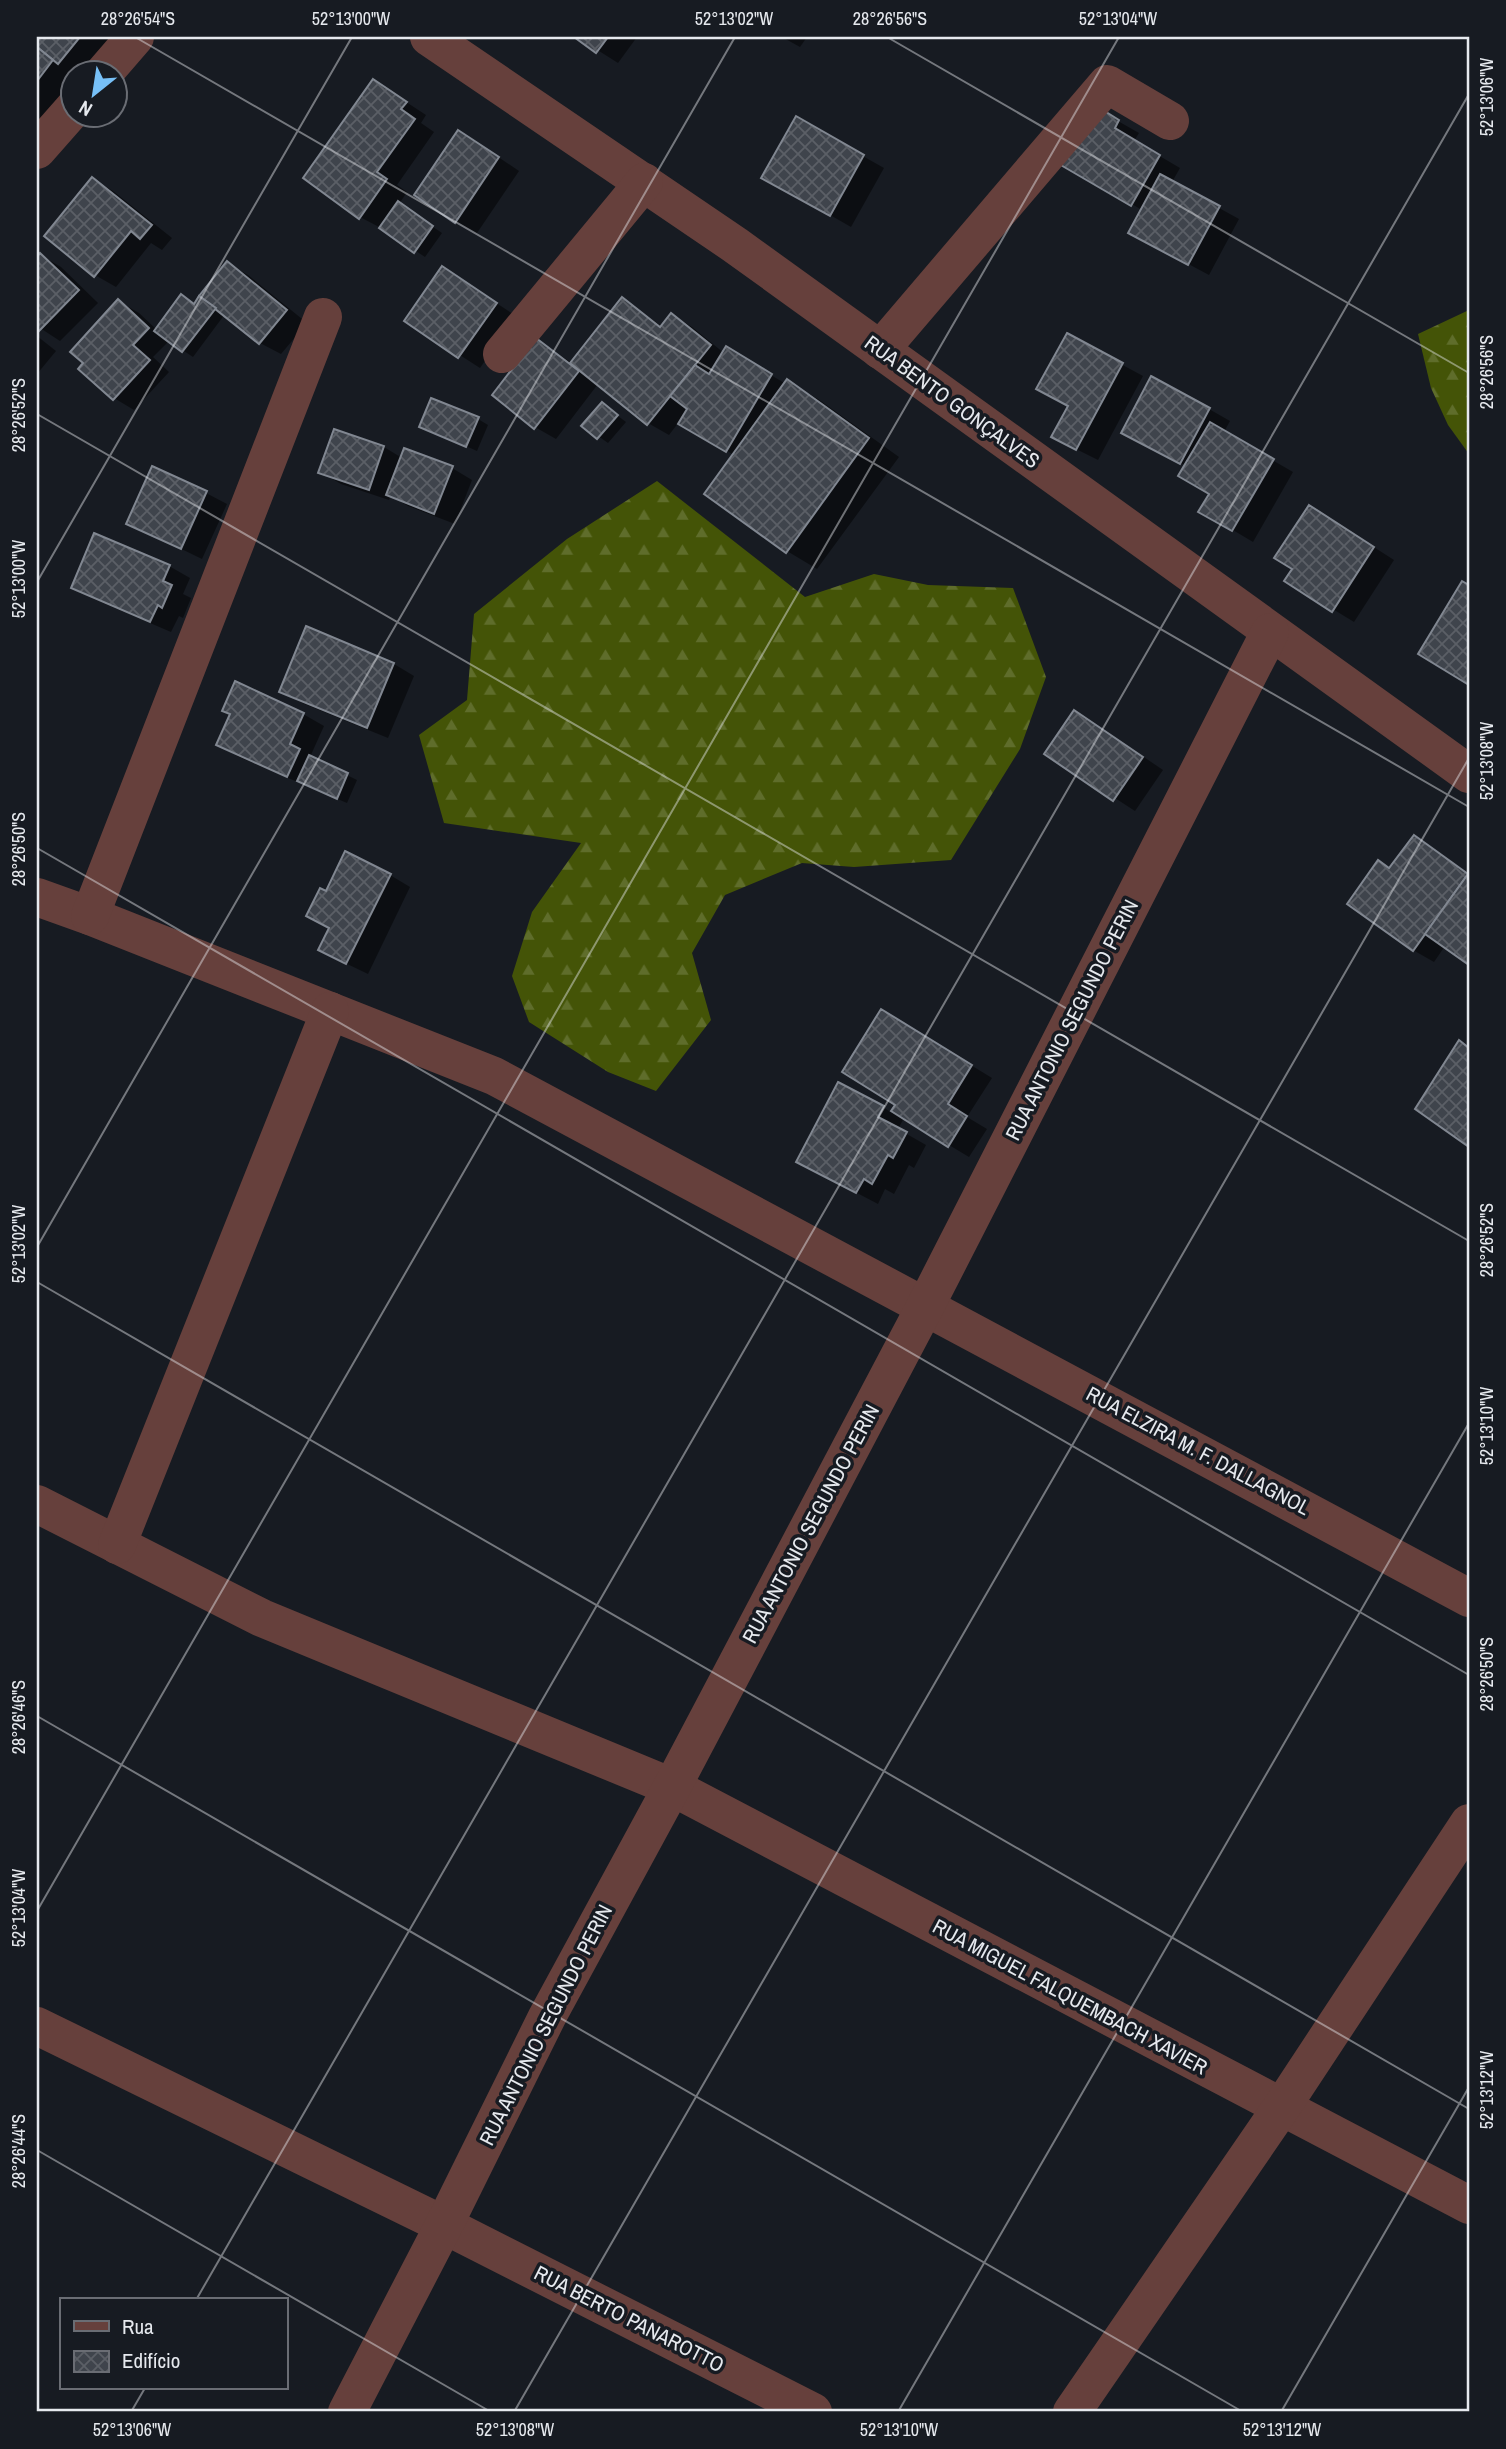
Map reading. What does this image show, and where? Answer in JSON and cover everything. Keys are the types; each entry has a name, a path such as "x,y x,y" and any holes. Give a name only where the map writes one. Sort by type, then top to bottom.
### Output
{"street":[{"path":"115,60 135,37"},
{"name":"RUA BENTO GONÇALVES","path":"429,37 643,182 1469,774"},
{"path":"880,350 1107,84 1170,121"},
{"path":"37,150 60,123"},
{"path":"502,354 643,182"},
{"path":"90,916 323,317"},
{"name":"RUA ANTONIO SEGUNDO PERIN","path":"346,2412 444,2225 547,2017 673,1787 926,1305 1270,632"},
{"name":"RUA ELZIRA M. F. DALLAGNOL","path":"37,897 494,1076 1469,1598"},
{"path":"117,1545 330,1011"},
{"name":"RUA MIGUEL FALQUEMBACH XAVIER","path":"37,1504 262,1618 673,1787 1469,2205"},
{"path":"1072,2412 1281,2108 1469,1823"},
{"name":"RUA BERTO PANAROTTO","path":"37,2026 444,2225 813,2412"}],"green space":[{"path":"1469,310 1469,454 1448,425 1431,388 1418,334"},
{"path":"657,481 805,597 874,574 928,585 1013,588 1046,677 1020,749 951,860 854,867 802,863 725,895 692,953 711,1020 656,1091 608,1072 529,1022 512,976 532,912 581,843 444,823 419,735 467,700 474,614 567,539"}],"building":[{"path":"37,37 80,37 58,64 37,47"},
{"path":"574,37 608,37 596,53"},
{"path":"37,47 53,60 37,81"},
{"path":"373,79 407,102 401,109 415,119 377,172 387,179 359,219 303,178"},
{"path":"1095,105 1119,120 1115,128 1160,155 1131,206 1059,164"},
{"path":"796,116 864,155 830,216 761,178"},
{"path":"458,130 499,157 455,223 414,195"},
{"path":"1160,174 1220,206 1188,265 1128,233"},
{"path":"92,177 152,225 140,239 131,231 94,277 44,236"},
{"path":"398,201 433,226 414,253 379,228"},
{"path":"40,253 79,290 39,331 37,256"},
{"path":"227,261 287,310 259,344 199,296"},
{"path":"442,266 497,303 458,358 404,321"},
{"path":"181,294 194,304 199,296 216,308 182,352 154,331"},
{"path":"622,297 660,327 671,313 711,345 647,425 570,363"},
{"path":"118,299 149,328 133,345 150,360 113,400 78,369 83,363 70,352"},
{"path":"1067,333 1123,363 1076,450 1051,437 1068,406 1036,389"},
{"path":"536,338 579,371 534,429 492,395"},
{"path":"726,346 772,374 726,452 678,424 687,409 670,396 695,365 709,374"},
{"path":"1151,376 1210,408 1180,464 1121,433"},
{"path":"787,379 869,438 786,553 704,494"},
{"path":"431,398 479,417 466,447 419,427"},
{"path":"602,402 618,415 597,439 581,426"},
{"path":"1210,422 1274,459 1232,531 1198,512 1209,494 1178,476"},
{"path":"334,429 384,446 369,490 318,473"},
{"path":"404,448 453,466 434,514 386,495"},
{"path":"152,466 207,491 181,549 126,524"},
{"path":"1309,505 1374,547 1332,612 1284,581 1292,569 1274,558"},
{"path":"94,533 170,565 163,581 172,585 162,608 158,605 150,622 71,588"},
{"path":"1462,581 1469,585 1469,685 1418,654"},
{"path":"306,626 394,663 367,728 279,692"},
{"path":"235,681 304,713 290,744 300,749 287,777 216,745 230,714 222,711"},
{"path":"1074,710 1143,757 1113,801 1044,754"},
{"path":"309,755 348,773 337,799 297,781"},
{"path":"1414,835 1468,874 1413,951 1347,904 1378,860 1389,868"},
{"path":"345,851 391,874 346,964 318,950 329,928 306,916 320,888 326,891"},
{"path":"1469,875 1469,965 1425,934"},
{"path":"881,1009 972,1065 948,1104 967,1116 948,1147 891,1111 895,1105 842,1072"},
{"path":"1459,1040 1469,1048 1469,1147 1415,1109"},
{"path":"838,1082 884,1106 878,1117 907,1132 893,1158 888,1155 872,1184 864,1179 856,1193 796,1162"}]}
